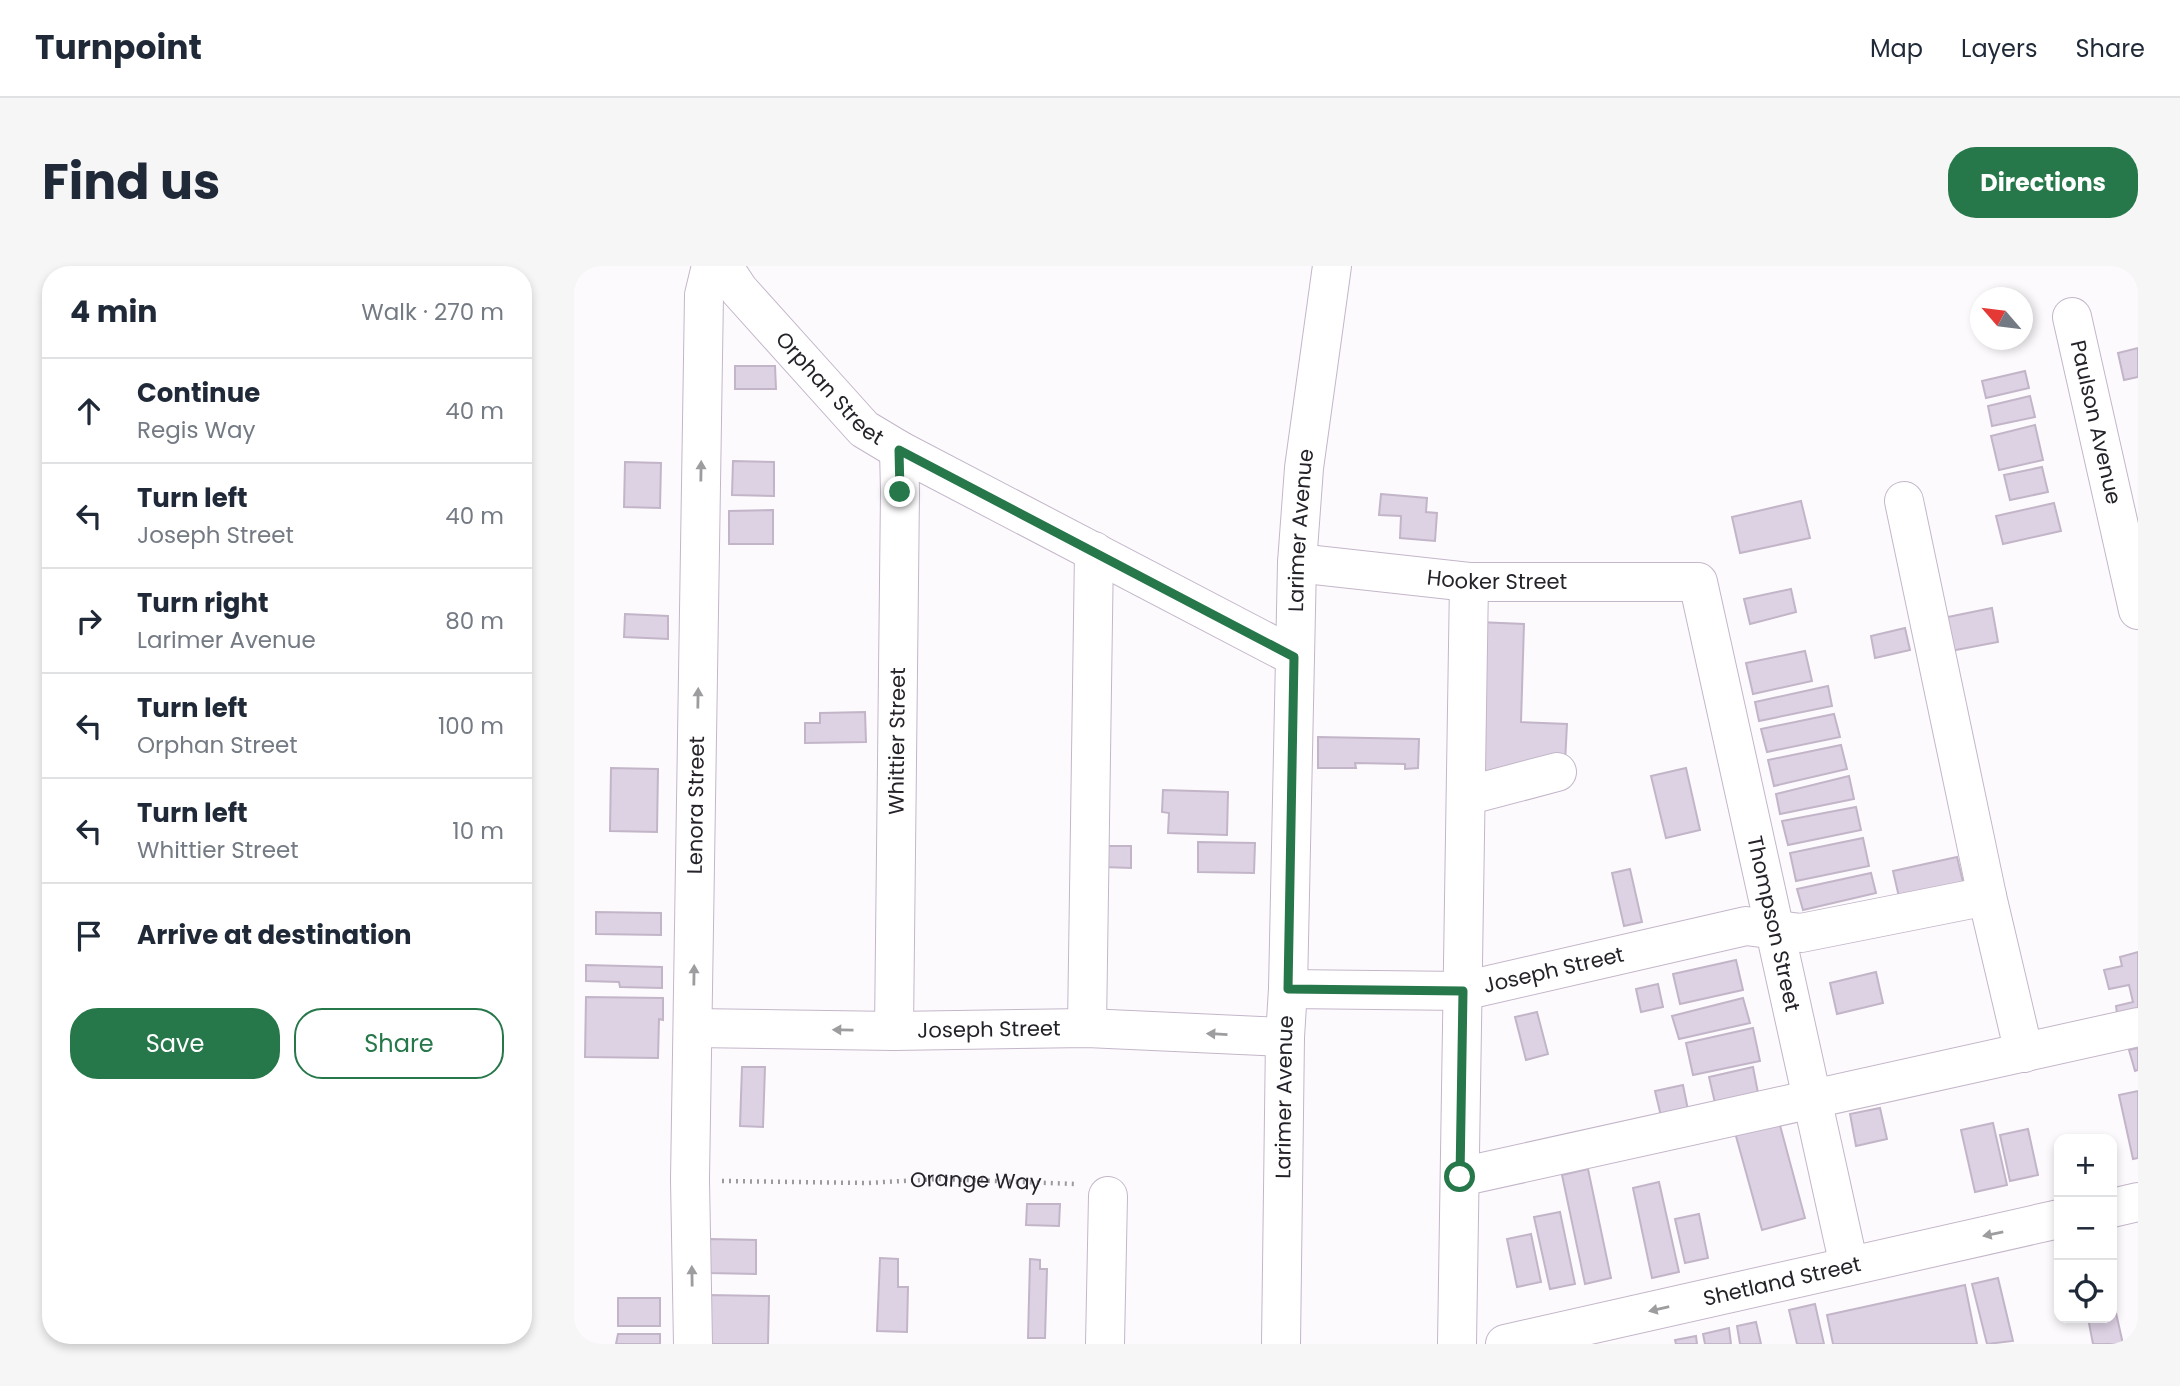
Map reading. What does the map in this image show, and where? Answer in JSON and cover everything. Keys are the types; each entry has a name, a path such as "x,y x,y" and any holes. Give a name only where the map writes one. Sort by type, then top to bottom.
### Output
{"street":[{"name":"Lenora Street","path":"693,1344 690,1180 704,295 711,266"},
{"name":"Orphan Street","path":"723,266 739,290 864,429 899,450 1294,657"},
{"name":"Larimer Avenue","path":"1281,1344 1285,1037 1297,563 1304,468 1332,266"},
{"name":"Paulson Avenue","path":"2073,317 2138,610"},
{"name":"Whittier Street","path":"894,1031 899,450"},
{"path":"1904,501 1987,897 2024,1053"},
{"path":"1087,1028 1094,551"},
{"name":"Hooker Street","path":"1297,563 1469,582 1698,582"},
{"path":"1457,1344 1469,582"},
{"name":"Thompson Street","path":"1698,582 1849,1266"},
{"path":"1466,796 1557,772"},
{"name":"Joseph Street","path":"1288,989 1463,991 1746,926 1801,933 1987,897"},
{"path":"1460,1177 2138,1027"},
{"name":"Joseph Street","path":"694,1028 894,1031 1087,1028 1285,1037"},
{"path":"1105,1344 1108,1196"},
{"path":"2117,1207 2138,1202"},
{"name":"Shetland Street","path":"1505,1344 2054,1220"}],"path":[{"name":"Orange Way","path":"690,1180 867,1183 938,1179 1094,1184 1108,1196"}],"building":[{"path":"2138,348 2138,377 2124,380 2118,353"},
{"path":"735,366 775,366 776,389 735,389"},
{"path":"2025,371 2029,388 1986,398 1982,381"},
{"path":"2030,396 2035,417 1992,426 1988,406"},
{"path":"2035,425 2043,460 1999,470 1991,436"},
{"path":"733,461 774,462 774,496 732,495"},
{"path":"625,462 661,463 660,508 624,507"},
{"path":"2042,467 2048,492 2010,500 2004,475"},
{"path":"1381,494 1427,498 1426,512 1437,513 1435,541 1400,538 1401,516 1379,515"},
{"path":"1801,501 1810,538 1740,553 1732,517"},
{"path":"2054,503 2061,531 2003,544 1996,516"},
{"path":"773,510 773,544 729,544 729,511"},
{"path":"1791,589 1796,612 1750,624 1744,599"},
{"path":"1992,608 1998,642 1945,652 1938,619"},
{"path":"625,614 668,616 668,639 624,637"},
{"path":"1478,622 1524,624 1521,722 1567,724 1565,763 1477,780"},
{"path":"1905,628 1910,650 1875,658 1871,636"},
{"path":"1805,651 1812,681 1753,694 1746,663"},
{"path":"1828,686 1832,706 1759,721 1755,702"},
{"path":"865,712 866,742 805,743 805,723 820,723 820,713"},
{"path":"1834,714 1840,737 1767,752 1761,729"},
{"path":"1318,737 1419,739 1418,768 1405,769 1405,764 1355,763 1356,768 1318,768"},
{"path":"1841,745 1847,769 1774,786 1768,760"},
{"path":"611,768 658,769 657,832 610,831"},
{"path":"1686,768 1700,830 1666,838 1651,776"},
{"path":"1849,776 1854,799 1780,814 1776,794"},
{"path":"1163,790 1228,792 1227,835 1168,833 1169,813 1162,812"},
{"path":"1856,807 1861,830 1788,845 1782,821"},
{"path":"1863,838 1869,866 1796,881 1790,853"},
{"path":"1198,842 1255,843 1254,873 1198,872"},
{"path":"1103,846 1131,846 1131,868 1103,867"},
{"path":"1957,857 1963,882 1899,897 1893,871"},
{"path":"1630,869 1642,922 1624,926 1612,873"},
{"path":"1871,873 1876,893 1803,910 1797,889"},
{"path":"596,912 661,913 661,935 596,934"},
{"path":"2138,952 2138,1008 2117,1013 2116,1006 2133,1002 2129,985 2109,989 2104,970 2122,966 2120,957"},
{"path":"1736,960 1743,990 1680,1004 1673,974"},
{"path":"586,965 662,967 662,988 620,987 619,982 586,981"},
{"path":"1876,972 1883,1003 1837,1014 1830,983"},
{"path":"1658,984 1663,1007 1641,1012 1636,989"},
{"path":"586,997 663,998 663,1020 659,1019 658,1058 585,1057"},
{"path":"1743,998 1750,1023 1679,1039 1672,1016"},
{"path":"1537,1012 1548,1054 1526,1060 1515,1017"},
{"path":"1753,1028 1760,1061 1693,1075 1686,1043"},
{"path":"2138,1048 2138,1070 2135,1071 2129,1050"},
{"path":"742,1067 765,1067 763,1127 740,1126"},
{"path":"1753,1067 1758,1093 1715,1103 1709,1077"},
{"path":"1683,1085 1688,1110 1661,1116 1655,1091"},
{"path":"2138,1091 2138,1158 2133,1159 2119,1095"},
{"path":"1880,1108 1887,1139 1856,1146 1850,1114"},
{"path":"1778,1118 1805,1218 1762,1230 1734,1129"},
{"path":"1993,1123 2007,1185 1975,1192 1961,1130"},
{"path":"2028,1129 2038,1175 2010,1181 2000,1135"},
{"path":"1588,1169 1611,1278 1585,1284 1562,1175"},
{"path":"1659,1182 1679,1272 1652,1278 1633,1188"},
{"path":"1027,1204 1060,1204 1059,1226 1026,1225"},
{"path":"1560,1212 1575,1284 1550,1289 1534,1217"},
{"path":"1699,1214 1708,1258 1685,1263 1675,1219"},
{"path":"1531,1234 1541,1282 1517,1287 1507,1239"},
{"path":"710,1239 756,1240 756,1274 709,1273"},
{"path":"880,1258 898,1259 898,1287 908,1287 907,1332 877,1331"},
{"path":"1030,1259 1040,1260 1040,1269 1047,1269 1045,1338 1028,1338"},
{"path":"1998,1278 2013,1341 1987,1344 1972,1284"},
{"path":"1965,1285 1977,1344 1833,1344 1827,1315"},
{"path":"709,1295 769,1296 768,1344 708,1344"},
{"path":"618,1298 660,1298 660,1326 618,1326"},
{"path":"1815,1304 1824,1344 1797,1344 1789,1310"},
{"path":"2117,1317 2123,1344 2093,1344 2089,1323 2117,1323"},
{"path":"1756,1322 1761,1344 1740,1344 1737,1326"},
{"path":"1729,1328 1731,1344 1705,1344 1703,1334"},
{"path":"618,1334 660,1334 660,1344 616,1344"},
{"path":"1696,1336 1697,1344 1676,1344 1675,1340"}],"route":[{"path":"900,492 899,450 1294,657 1288,989 1463,991 1460,1177"}]}
